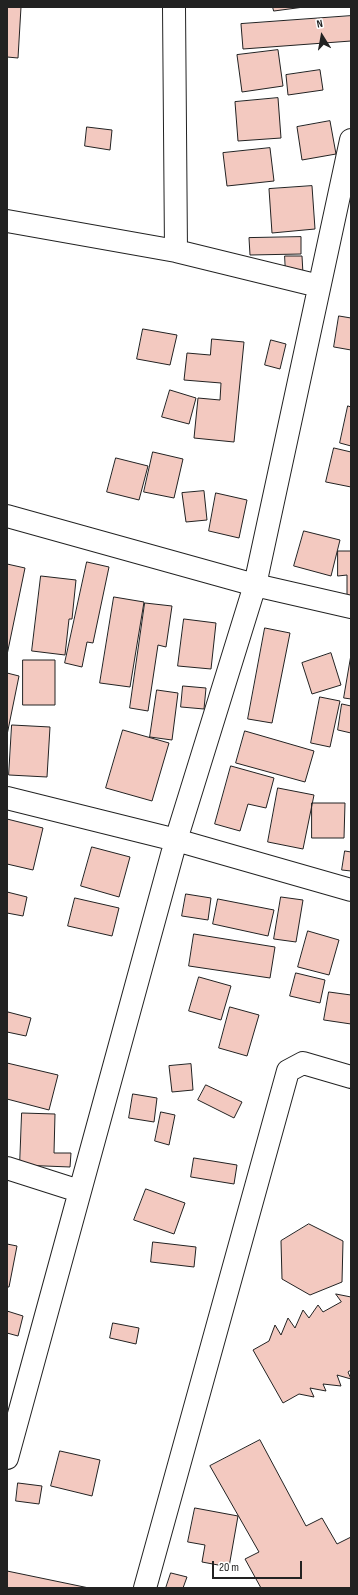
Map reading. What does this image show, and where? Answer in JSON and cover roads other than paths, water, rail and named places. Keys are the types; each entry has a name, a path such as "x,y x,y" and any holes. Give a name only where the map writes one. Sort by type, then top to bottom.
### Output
{"street":[{"path":"174,7 176,251"},
{"path":"7,1458 176,840 255,585 351,140"},
{"path":"7,221 176,251 319,286"},
{"path":"7,516 255,585 351,607"},
{"path":"7,798 176,840 351,890"},
{"path":"145,1588 288,1071 303,1063 351,1077"},
{"path":"7,1168 80,1191"}]}
